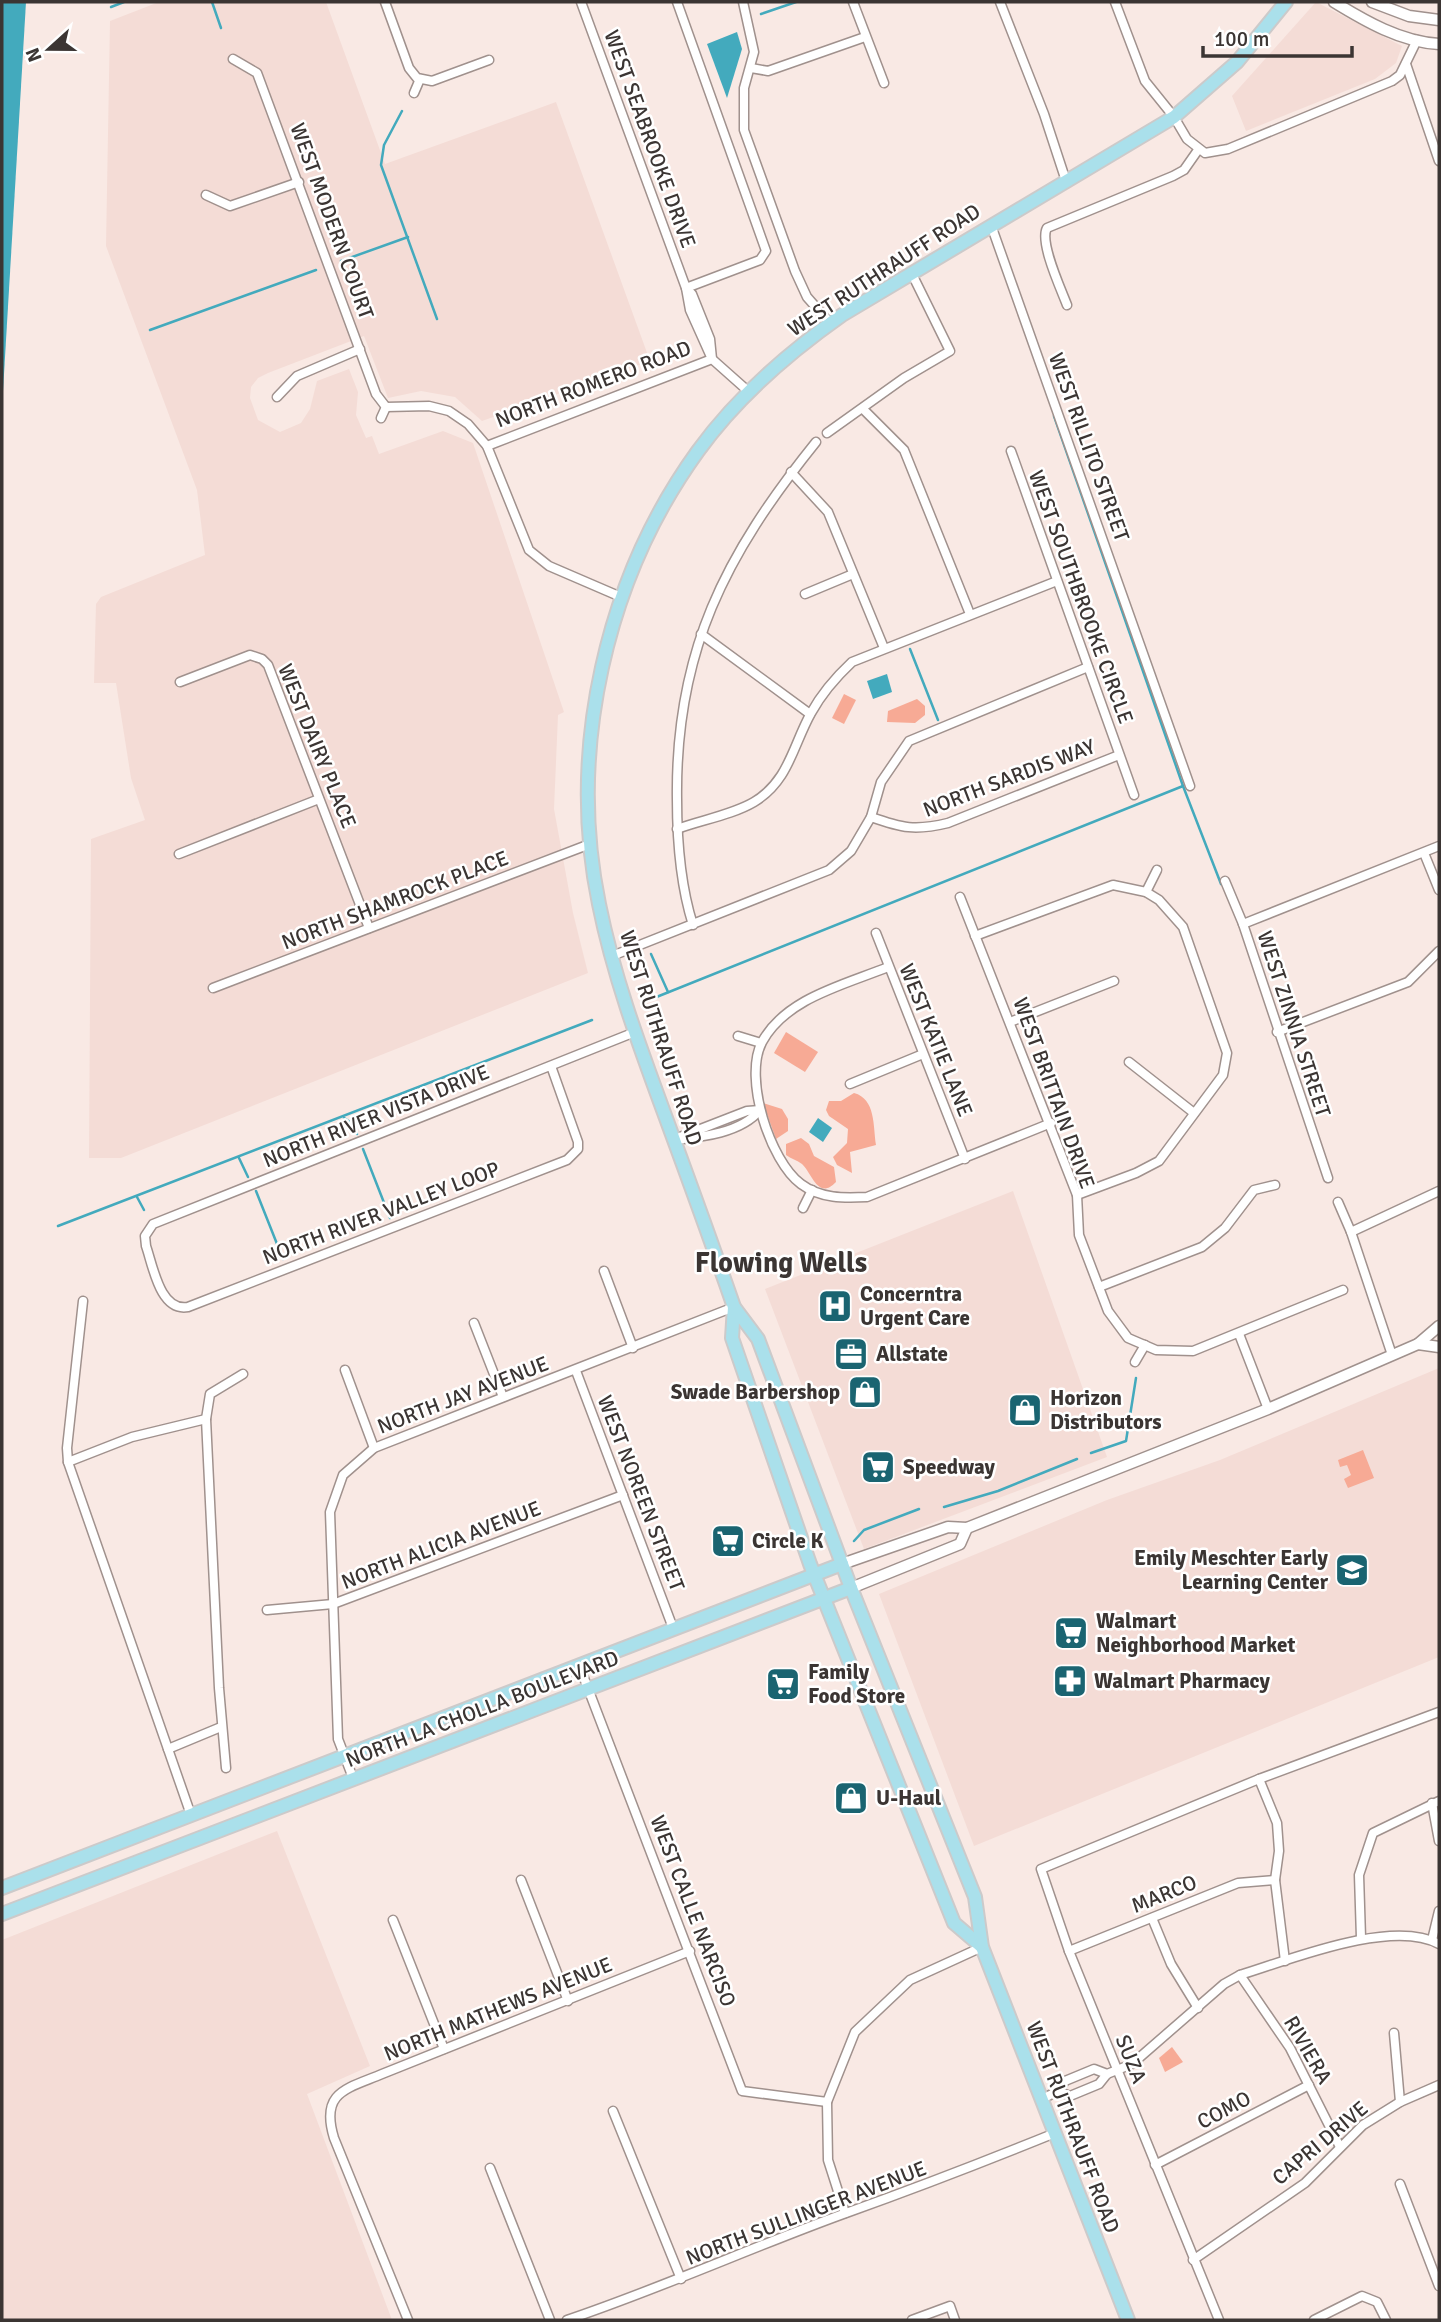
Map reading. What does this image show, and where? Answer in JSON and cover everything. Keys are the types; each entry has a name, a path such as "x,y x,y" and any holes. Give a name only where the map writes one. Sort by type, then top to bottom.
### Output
{"main road":[{"name":"WEST RUTHRAUFF ROAD","path":"1128,2320 982,1947 975,1897 851,1588 758,1339 734,1307 635,1032 599,903 590,844 590,781 600,673 621,597 657,519 698,451 748,391 803,342 830,323 911,272 1174,117 1237,62 1286,2"},
{"name":"WEST RUTHRAUFF ROAD","path":"734,1307 732,1338 814,1574 954,1923 982,1947"},
{"name":"NORTH LA CHOLLA BOULEVARD","path":"2,1888 842,1564"},
{"name":"NORTH LA CHOLLA BOULEVARD","path":"2,1914 851,1588"}],"street":[{"path":"386,2 409,68 420,79 438,79 489,60"},
{"name":"WEST SEABROOKE DRIVE","path":"581,2 686,288 692,294 710,339 712,359"},
{"path":"677,2 765,247 760,260 686,288"},
{"path":"743,2 753,37 751,68 744,88 744,130 795,271 807,297 830,323"},
{"path":"853,2 884,83"},
{"path":"1000,2 1044,114 1066,181"},
{"path":"1115,2 1135,61 1145,81 1174,117 1187,139 1198,150 1215,153 1392,81 1406,64 1416,40"},
{"path":"1334,2 1361,18 1416,40 1439,44"},
{"path":"1372,2 1409,16 1439,20"},
{"path":"751,68 768,71 865,37"},
{"name":"WEST MODERN COURT","path":"233,58 257,73 376,394 386,407"},
{"path":"1406,64 1439,161"},
{"path":"414,93 420,79"},
{"path":"1067,304 1044,233 1047,228 1184,170 1198,150"},
{"path":"206,195 230,205 299,181"},
{"name":"WEST RILLITO STREET","path":"990,225 1191,786"},
{"path":"827,433 904,378 950,351 911,272"},
{"path":"277,397 297,376 360,349"},
{"path":"712,359 748,391"},
{"name":"NORTH ROMERO ROAD","path":"487,446 712,359"},
{"path":"381,418 386,407 394,409 413,405 449,411 468,424 487,446 529,550 550,566 621,597"},
{"path":"863,409 904,450 970,614"},
{"path":"693,925 682,881 677,829 677,773 682,705 701,634 718,589 747,536 791,472 816,442"},
{"name":"WEST SOUTHBROOKE CIRCLE","path":"1011,451 1134,795"},
{"path":"791,472 828,512 884,648"},
{"path":"805,594 853,574"},
{"path":"677,829 753,802 774,787 793,759 810,714 833,680 852,662 1057,581"},
{"path":"701,634 810,714"},
{"name":"WEST DAIRY PLACE","path":"180,682 250,655 262,659 270,670 369,928"},
{"path":"612,956 829,870 851,850 871,817 881,782 909,741 1087,667"},
{"name":"NORTH SARDIS WAY","path":"871,817 901,828 923,830 948,823 1119,755"},
{"path":"180,854 319,799"},
{"name":"NORTH SHAMROCK PLACE","path":"213,988 590,844"},
{"path":"1242,924 1439,846"},
{"path":"1424,853 1439,890"},
{"path":"1146,892 1157,870"},
{"name":"WEST ZINNIA STREET","path":"1225,881 1328,1178"},
{"path":"975,936 1113,886 1146,892 1158,900 1183,928 1227,1053 1223,1075 1159,1161 1136,1173 1077,1195"},
{"name":"WEST BRITTAIN DRIVE","path":"960,897 1051,1123 1077,1195 1079,1235 1108,1311 1128,1338 1145,1345"},
{"name":"WEST KATIE LANE","path":"876,933 965,1159"},
{"path":"1278,1032 1408,982 1439,951"},
{"path":"888,967 798,1004 777,1023 761,1043 755,1069 760,1110 781,1161 800,1184 837,1198 867,1197 1051,1123"},
{"path":"1010,1022 1114,981"},
{"name":"NORTH RIVER VISTA DRIVE","path":"146,1246 142,1231 160,1221 635,1032"},
{"path":"738,1036 761,1043"},
{"path":"850,1084 923,1054"},
{"path":"1129,1062 1194,1113"},
{"name":"NORTH RIVER VALLEY LOOP","path":"146,1246 165,1297 175,1310 567,1160 578,1154 577,1136 551,1066"},
{"path":"674,1140 705,1137 752,1120 760,1110"},
{"path":"1099,1287 1202,1247 1225,1228 1254,1190 1275,1185"},
{"path":"803,1208 811,1190"},
{"path":"1351,1232 1439,1192"},
{"path":"1338,1202 1351,1232 1392,1355"},
{"path":"604,1271 634,1348"},
{"path":"1135,1362 1145,1345 1156,1350 1193,1351 1343,1290"},
{"path":"83,1301 67,1448 68,1462 191,1815"},
{"name":"NORTH JAY AVENUE","path":"353,1778 338,1739 333,1604 330,1512 343,1475 374,1448 734,1307"},
{"path":"474,1323 503,1398"},
{"name":"NORTH LA CHOLLA BOULEVARD","path":"842,1564 948,1527 967,1528 1268,1409 1418,1344 1432,1329 1439,1326"},
{"path":"1239,1334 1268,1409"},
{"path":"1418,1344 1439,1347"},
{"path":"345,1370 374,1448"},
{"name":"WEST NOREEN STREET","path":"576,1371 673,1628"},
{"path":"226,1768 221,1727 206,1419 210,1394 243,1374"},
{"path":"68,1462 132,1437 206,1419"},
{"name":"NORTH ALICIA AVENUE","path":"267,1610 333,1604 623,1495"},
{"name":"NORTH LA CHOLLA BOULEVARD","path":"851,1588 960,1544 967,1528"},
{"name":"WEST CALLE NARCISO","path":"579,1665 742,2091 827,2102"},
{"path":"1285,1961 1275,1880 1279,1851 1277,1823 1259,1779 1439,1712"},
{"path":"168,1749 221,1727"},
{"name":"SUZA","path":"1219,2320 1069,1951 1041,1869 1259,1779"},
{"path":"1361,1938 1359,1875 1373,1833 1435,1802 1439,1841"},
{"path":"521,1880 568,2001"},
{"name":"MARCO","path":"1069,1951 1238,1883 1275,1880"},
{"path":"1058,2091 1070,2096 1099,2084 1107,2074 1132,2064 1224,1984 1240,1975 1361,1938 1411,1937 1436,1942 1439,1911"},
{"path":"1152,1918 1171,1964 1198,2008"},
{"path":"393,1920 444,2049"},
{"path":"845,2213 828,2160 827,2102 855,2032 910,1980 982,1947"},
{"name":"NORTH MATHEWS AVENUE","path":"408,2320 334,2138 328,2112 333,2099 342,2090 690,1951"},
{"name":"RIVIERA","path":"1240,1975 1290,2048 1340,2147"},
{"path":"1394,2033 1400,2102"},
{"path":"1041,2099 1058,2091 1065,2081 1094,2069 1107,2074"},
{"name":"COMO","path":"1155,2165 1309,2085"},
{"name":"CAPRI DRIVE","path":"1193,2260 1305,2183 1363,2125 1400,2102 1439,2085"},
{"path":"612,2111 681,2279"},
{"name":"NORTH SULLINGER AVENUE","path":"567,2320 681,2279 845,2213 914,2190 1055,2133"},
{"path":"491,2168 550,2320"},
{"path":"1400,2184 1439,2286"},
{"path":"1314,2320 1356,2298 1373,2295 1386,2320"},
{"path":"912,2320 950,2306 956,2320"}],"shaded area":[{"path":"159,2 326,2 385,164 556,102 650,361 482,421 455,397 421,391 388,398 364,336 268,373 258,378 251,387 250,398 258,420 280,432 301,423 310,409 317,381 349,369 358,392 356,415 366,438 372,436 379,454 443,431 473,443 564,712 558,715 554,809 573,913 588,973 121,1158 89,1158 91,839 145,820 131,778 116,683 94,683 96,604 101,597 205,555 197,490 106,246 110,21"},
{"path":"1316,2 1402,46 1396,63 1375,79 1246,131 1232,96"},
{"path":"844,694 856,700 844,724 832,718"},
{"path":"917,699 925,706 925,715 915,723 887,722 888,711"},
{"path":"786,1032 818,1052 805,1072 774,1053"},
{"path":"854,1093 861,1096 870,1107 876,1145 850,1152 852,1173 837,1165 833,1157 847,1143 848,1129 829,1116 826,1110 829,1101 841,1101"},
{"path":"763,1103 782,1109 788,1119 788,1131 776,1139"},
{"path":"801,1138 809,1144 814,1156 834,1167 836,1182 830,1187 820,1187 802,1164 786,1155 786,1144"},
{"path":"1013,1191 1107,1457 864,1549 765,1289"},
{"path":"1439,1368 1439,1657 974,1846 879,1594 1107,1500 1220,1460"},
{"path":"1363,1450 1374,1478 1348,1488 1344,1479 1351,1475 1347,1465 1340,1467 1338,1460"},
{"path":"277,1831 370,2066 307,2094 392,2320 2,2320 2,1940"},
{"path":"1172,2047 1183,2062 1165,2072 1159,2058"}],"water":[{"path":"2,2 26,2 2,408"},
{"path":"737,32 742,49 727,98 707,44"},
{"path":"887,674 892,692 873,699 867,681"},
{"path":"818,1118 832,1128 823,1142 809,1132"}],"waterway":[{"path":"111,7 124,2"},
{"path":"212,2 221,28"},
{"path":"761,14 796,2"},
{"path":"402,111 384,145 381,165 437,319"},
{"path":"341,261 408,237"},
{"path":"150,330 316,270"},
{"path":"1054,416 1183,786 1221,884"},
{"path":"910,649 938,720"},
{"path":"654,998 1183,786"},
{"path":"651,954 668,992"},
{"path":"58,1226 592,1020"},
{"path":"344,1118 353,1124 357,1134"},
{"path":"363,1149 390,1218"},
{"path":"239,1158 248,1177"},
{"path":"256,1191 283,1259"},
{"path":"137,1197 144,1210"},
{"path":"1091,1453 1126,1441 1136,1378"},
{"path":"944,1507 998,1491 1077,1459"},
{"path":"854,1541 864,1530 919,1509"}],"place":[{"name":"Concerntra Urgent Care","path":"835,1306"},
{"name":"Allstate","path":"851,1354"},
{"name":"Swade Barbershop","path":"865,1392"},
{"name":"Horizon Distributors","path":"1025,1410"},
{"name":"Speedway","path":"878,1467"},
{"name":"Circle K","path":"728,1541"},
{"name":"Emily Meschter Early Learning Center","path":"1352,1570"},
{"name":"Walmart Neighborhood Market","path":"1071,1633"},
{"name":"Walmart Pharmacy","path":"1070,1681"},
{"name":"Family Food Store","path":"783,1684"},
{"name":"U-Haul","path":"851,1798"}],"district":[{"name":"Flowing Wells","path":"781,1262"}]}
